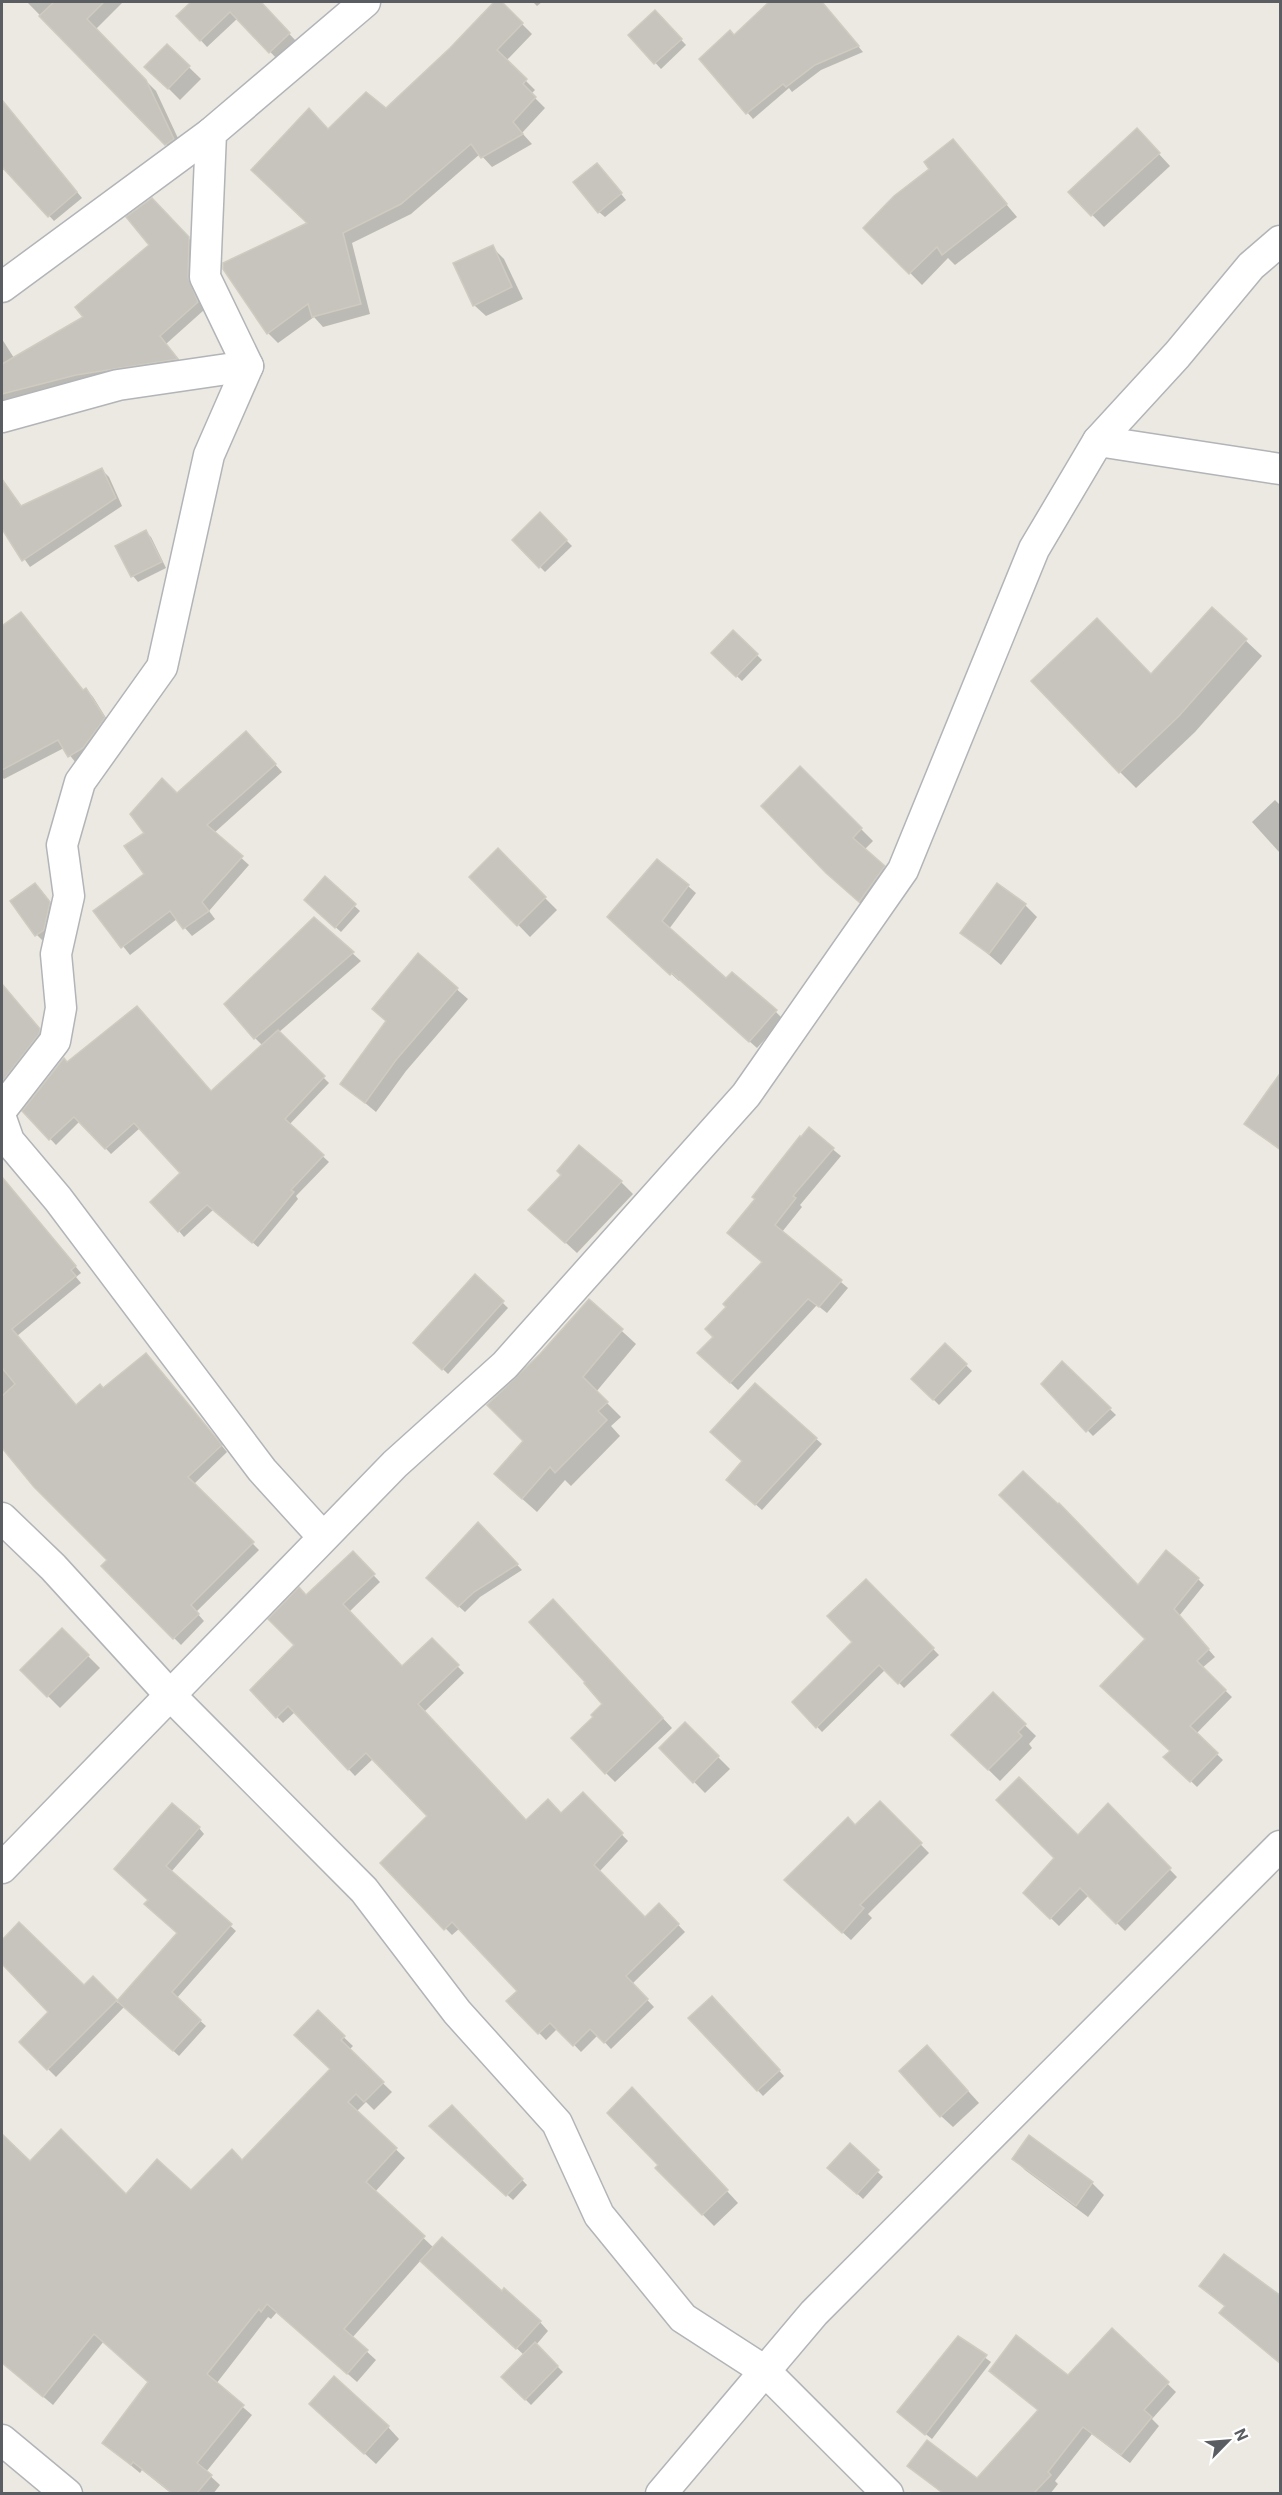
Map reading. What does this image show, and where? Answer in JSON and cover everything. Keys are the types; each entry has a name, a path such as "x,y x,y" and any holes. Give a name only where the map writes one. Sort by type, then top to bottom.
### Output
{"street":[{"path":"2,287 211,132 365,2"},
{"path":"2,1108 55,1041 61,1008 56,954 69,896 62,845 80,782 162,667 209,456 248,366 206,277 211,132"},
{"path":"2,1868 395,1464 505,1365 746,1095 903,870 1035,549 1098,441 1178,355 1251,266 1281,241"},
{"path":"2,417 118,385 248,366"},
{"path":"1098,441 1281,469"},
{"path":"2,1121 9,1141 58,1199 262,1470 323,1537"},
{"path":"2,1518 53,1567 170,1695 364,1890 457,2012 557,2123 599,2215 683,2318 765,2371 888,2493"},
{"path":"661,2493 814,2313 1281,1846"},
{"path":"2,2440 67,2493"}],"building":[{"path":"54,2 104,2 87,19 146,80 174,139 165,145 39,16"},
{"path":"191,2 261,2 290,33 269,53 230,12 200,41 176,16"},
{"path":"494,2 502,2 523,23 497,50 527,79 523,84 536,97 513,122 523,134 481,158 471,144 401,204 343,233 361,304 312,317 308,304 267,334 223,269 223,263 307,223 251,170 309,108 328,129 366,92 386,108 450,48"},
{"path":"769,2 822,2 859,46 815,65 786,87 783,84 746,114 699,59 730,30 734,35"},
{"path":"655,10 682,39 654,64 628,35"},
{"path":"167,44 190,66 168,89 144,67"},
{"path":"2,100 77,192 48,217 2,167"},
{"path":"1137,128 1160,153 1091,216 1068,192"},
{"path":"953,139 1007,204 942,255 937,247 909,274 863,228 894,196 929,169 924,162"},
{"path":"597,163 622,193 598,213 573,182"},
{"path":"152,198 189,237 188,277 198,302 160,336 178,359 76,375 2,394 2,364 83,317 75,307 149,245 126,217"},
{"path":"493,245 512,287 473,306 453,263"},
{"path":"102,468 116,498 22,561 2,529 2,479 21,506"},
{"path":"540,512 567,540 539,568 512,540"},
{"path":"146,530 162,562 131,577 115,546"},
{"path":"1212,607 1247,639 1179,716 1119,773 1031,681 1097,618 1151,674"},
{"path":"21,612 83,690 86,688 105,718 83,748 68,757 58,740 2,770 2,626"},
{"path":"733,630 758,654 736,677 711,653"},
{"path":"246,731 276,764 207,825 243,856 202,902 209,911 183,929 170,911 121,948 93,911 144,874 124,846 144,833 130,814 162,778 177,793"},
{"path":"800,766 862,828 853,838 885,866 859,902 826,873 761,806"},
{"path":"498,848 546,897 517,926 469,877"},
{"path":"657,859 689,885 662,921 726,978 732,972 777,1010 749,1042 672,973 670,975 607,917"},
{"path":"325,876 356,904 335,928 304,900"},
{"path":"35,883 50,902 44,930 35,936 10,901"},
{"path":"997,883 1026,904 989,954 960,933"},
{"path":"314,917 354,952 254,1039 224,1004"},
{"path":"418,953 458,988 396,1060 365,1103 340,1084 386,1021 372,1009"},
{"path":"2,984 40,1029 39,1034 2,1082"},
{"path":"137,1006 211,1091 278,1030 325,1076 285,1119 324,1155 291,1190 294,1192 252,1243 207,1205 178,1232 150,1202 180,1173 134,1123 105,1149 74,1117 49,1140 22,1111 64,1058 67,1062"},
{"path":"1281,1072 1281,1150 1244,1124"},
{"path":"809,1127 834,1148 793,1196 796,1198 775,1225 842,1280 819,1307 808,1299 730,1383 697,1353 713,1337 705,1329 726,1307 723,1304 762,1262 727,1233 755,1199 752,1197"},
{"path":"579,1145 622,1181 565,1243 528,1210 561,1175 557,1171"},
{"path":"2,1177 76,1266 71,1270 76,1276 12,1329 76,1405 100,1384 103,1388 146,1353 222,1445 188,1477 254,1542 191,1605 199,1614 173,1639 101,1566 107,1560 34,1487 2,1448 2,1396 15,1384 2,1368"},
{"path":"475,1274 504,1301 442,1370 413,1343"},
{"path":"589,1299 623,1329 583,1377 608,1402 598,1411 607,1420 555,1473 550,1467 522,1499 494,1474 523,1441 487,1405 540,1354"},
{"path":"945,1343 967,1364 933,1400 911,1379"},
{"path":"1062,1361 1111,1408 1086,1432 1041,1384"},
{"path":"755,1383 817,1438 755,1505 726,1480 742,1461 710,1432"},
{"path":"1023,1471 1059,1503 1138,1585 1166,1550 1199,1578 1174,1609 1209,1649 1197,1661 1226,1690 1190,1726 1218,1753 1190,1782 1163,1757 1170,1751 1100,1686 1145,1639 999,1495"},
{"path":"478,1522 518,1564 474,1592 458,1607 426,1578"},
{"path":"353,1551 375,1574 343,1604 402,1666 432,1638 459,1665 418,1704 526,1820 548,1799 561,1813 583,1792 623,1833 594,1865 645,1917 659,1903 679,1924 626,1976 648,1999 604,2043 590,2029 573,2046 550,2023 538,2034 506,2001 517,1991 452,1922 444,1930 380,1863 427,1816 366,1753 348,1770 288,1706 276,1718 250,1690 294,1645 268,1619 299,1587 306,1595"},
{"path":"866,1579 934,1648 898,1684 879,1665 816,1728 792,1702 852,1642 827,1616"},
{"path":"553,1599 663,1718 605,1774 571,1738 593,1717 591,1715 602,1704 585,1682 529,1622"},
{"path":"62,1628 89,1655 47,1697 20,1670"},
{"path":"993,1692 1026,1724 1018,1732 1022,1736 988,1770 951,1735"},
{"path":"685,1722 719,1756 693,1783 659,1748"},
{"path":"1019,1777 1078,1835 1108,1803 1171,1868 1116,1924 1080,1888 1050,1919 1023,1893 1054,1858 996,1800"},
{"path":"880,1801 922,1843 860,1905 864,1908 842,1933 784,1880 848,1817 855,1825"},
{"path":"172,1803 200,1827 166,1866 232,1924 172,1992 201,2020 173,2051 117,2001 177,1933 144,1904 148,1900 114,1869"},
{"path":"19,1922 84,1985 93,1976 117,2000 47,2070 19,2042 48,2012 2,1964 2,1940"},
{"path":"712,1996 780,2070 757,2091 688,2018"},
{"path":"318,2010 345,2036 341,2040 384,2082 364,2102 356,2094 348,2102 397,2148 366,2182 425,2236 344,2329 368,2350 347,2374 267,2304 261,2312 259,2309 207,2374 244,2405 197,2463 212,2475 197,2493 172,2493 133,2462 131,2465 102,2443 148,2382 94,2334 43,2397 2,2363 2,2134 30,2161 61,2129 126,2194 157,2159 191,2190 232,2149 242,2160 330,2069 294,2035"},
{"path":"927,2045 968,2091 940,2117 899,2071"},
{"path":"632,2087 728,2190 702,2215 655,2168 658,2165 607,2113"},
{"path":"452,2105 523,2179 506,2196 429,2126"},
{"path":"1029,2135 1093,2182 1076,2206 1012,2159"},
{"path":"850,2143 879,2170 857,2194 827,2168"},
{"path":"442,2237 502,2291 504,2288 541,2321 516,2349 420,2261"},
{"path":"1224,2254 1281,2296 1281,2364 1219,2313 1225,2306 1199,2286"},
{"path":"1112,2328 1169,2382 1144,2410 1152,2417 1121,2455 1083,2427 1048,2472 1051,2475 1034,2493 943,2493 907,2466 927,2440 977,2478 1038,2410 989,2371 1016,2335 1068,2375"},
{"path":"958,2336 987,2355 925,2435 897,2412"},
{"path":"535,2342 558,2366 525,2400 501,2377"},
{"path":"334,2376 389,2426 364,2454 309,2404"}]}
